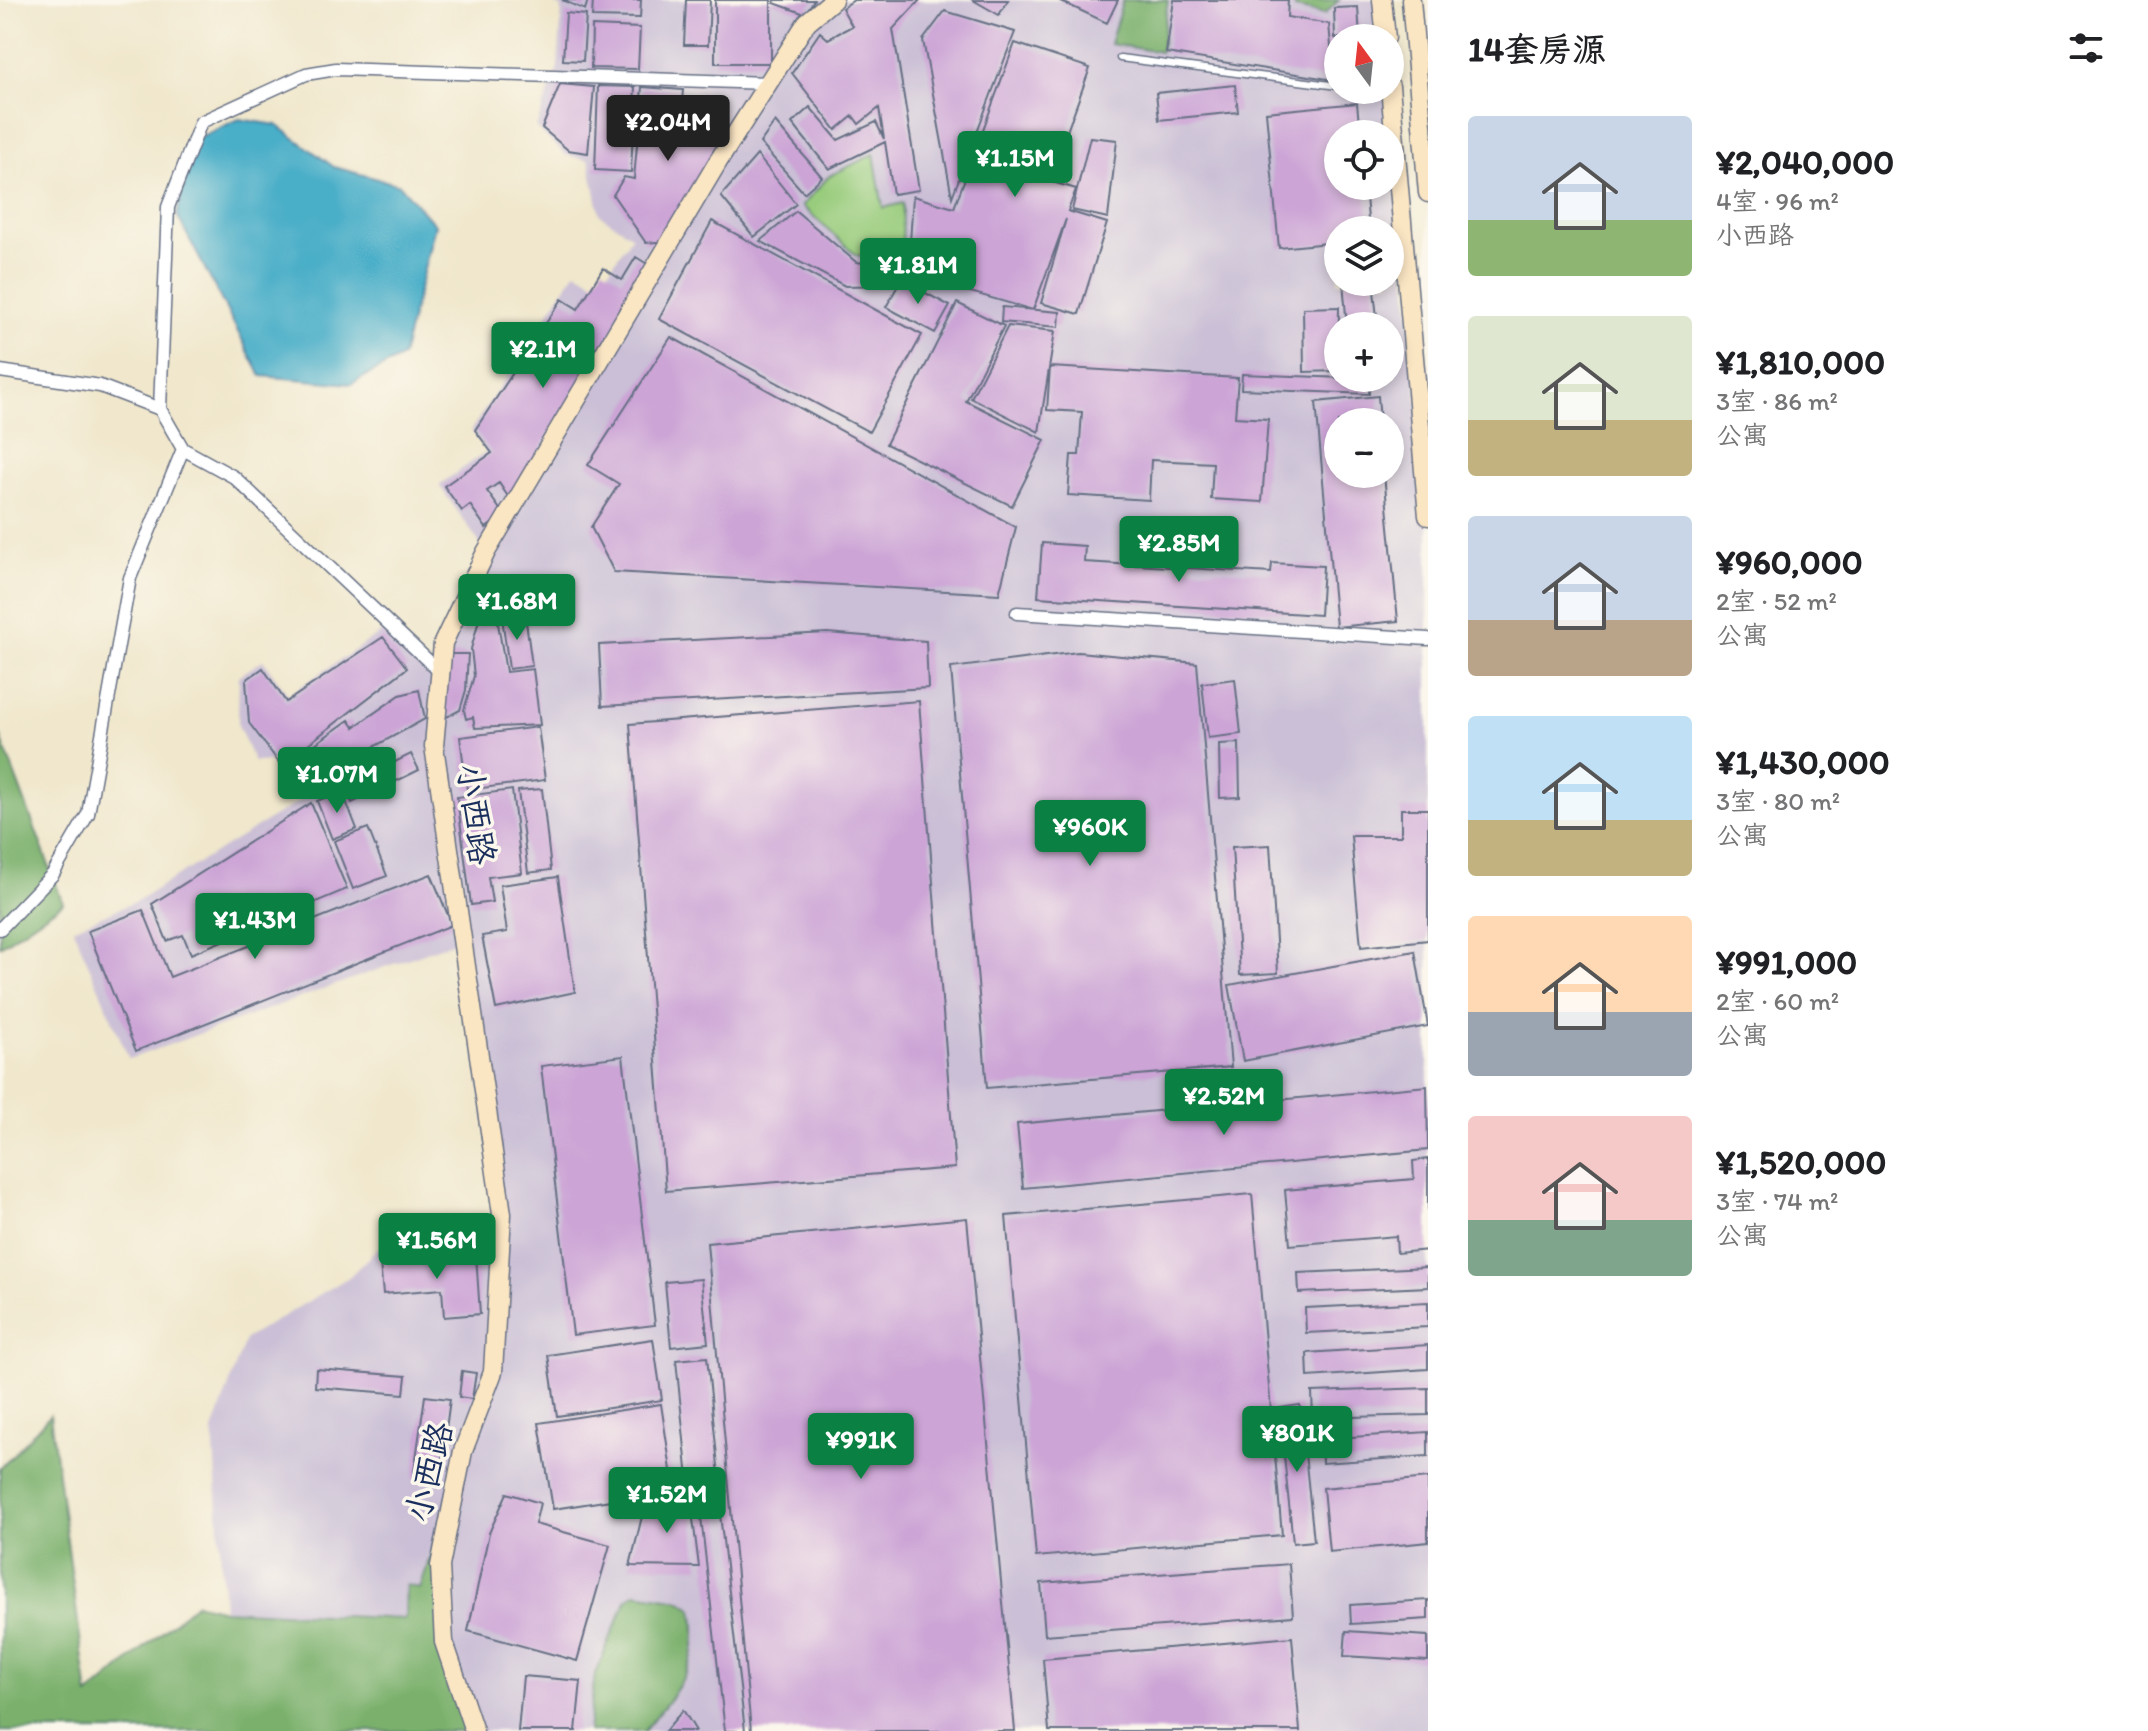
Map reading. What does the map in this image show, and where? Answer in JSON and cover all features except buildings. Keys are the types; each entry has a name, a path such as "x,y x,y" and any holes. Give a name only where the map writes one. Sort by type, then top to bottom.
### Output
{"street":[{"name":"小西路","path":"474,1731 444,1642 440,1566 463,1451 493,1372 502,1214 434,746 443,643 486,552 768,83 807,22 833,0"},
{"path":"1382,0 1385,24"},
{"path":"1411,0 1428,193"},
{"path":"440,672 234,477 183,449 160,409 168,207 201,122 306,74 336,69 768,83"},
{"path":"1391,104 1425,451 1428,516"},
{"path":"0,371 100,386 160,409"},
{"path":"0,929 53,874 88,814 130,578 183,449"},
{"path":"1017,613 1428,639"}],"lane":[{"path":"1120,58 1324,84"}],"shaded area":[{"path":"548,0 1382,0 1385,24 1324,24 1324,104 1391,104 1393,120 1324,120 1324,200 1400,200 1401,216 1324,216 1324,296 1404,296 1404,247 1428,515 1428,1731 474,1731 444,1642 440,1566 459,1462 420,1589 406,1586 406,1619 224,1610 213,1431 245,1339 349,1277 378,1248 501,1238 460,940 129,1059 73,928 135,902 324,786 308,761 254,762 238,725 239,676 263,660 288,695 385,630 412,659 430,669 486,552 439,485 486,452 471,430 576,271 599,285 632,236 600,215 589,160 566,155 536,128 558,67 562,8"}],"green space":[{"path":"1123,0 1168,0 1161,52 1110,44"},
{"path":"1295,0 1339,0 1325,14 1295,8"},
{"path":"874,154 883,208 903,203 902,261 856,255 802,206 829,176"},
{"path":"0,735 63,903 0,946"},
{"path":"50,1415 88,1696 196,1603 224,1610 405,1619 406,1585 420,1589 463,1451 440,1566 444,1642 474,1731 0,1731 0,1469"},
{"path":"636,1593 680,1600 693,1609 695,1628 691,1661 677,1689 644,1731 588,1731 595,1674 627,1599"}],"water":[{"path":"239,119 277,125 334,167 400,185 435,225 402,357 351,384 261,376 177,215 195,139"}]}
